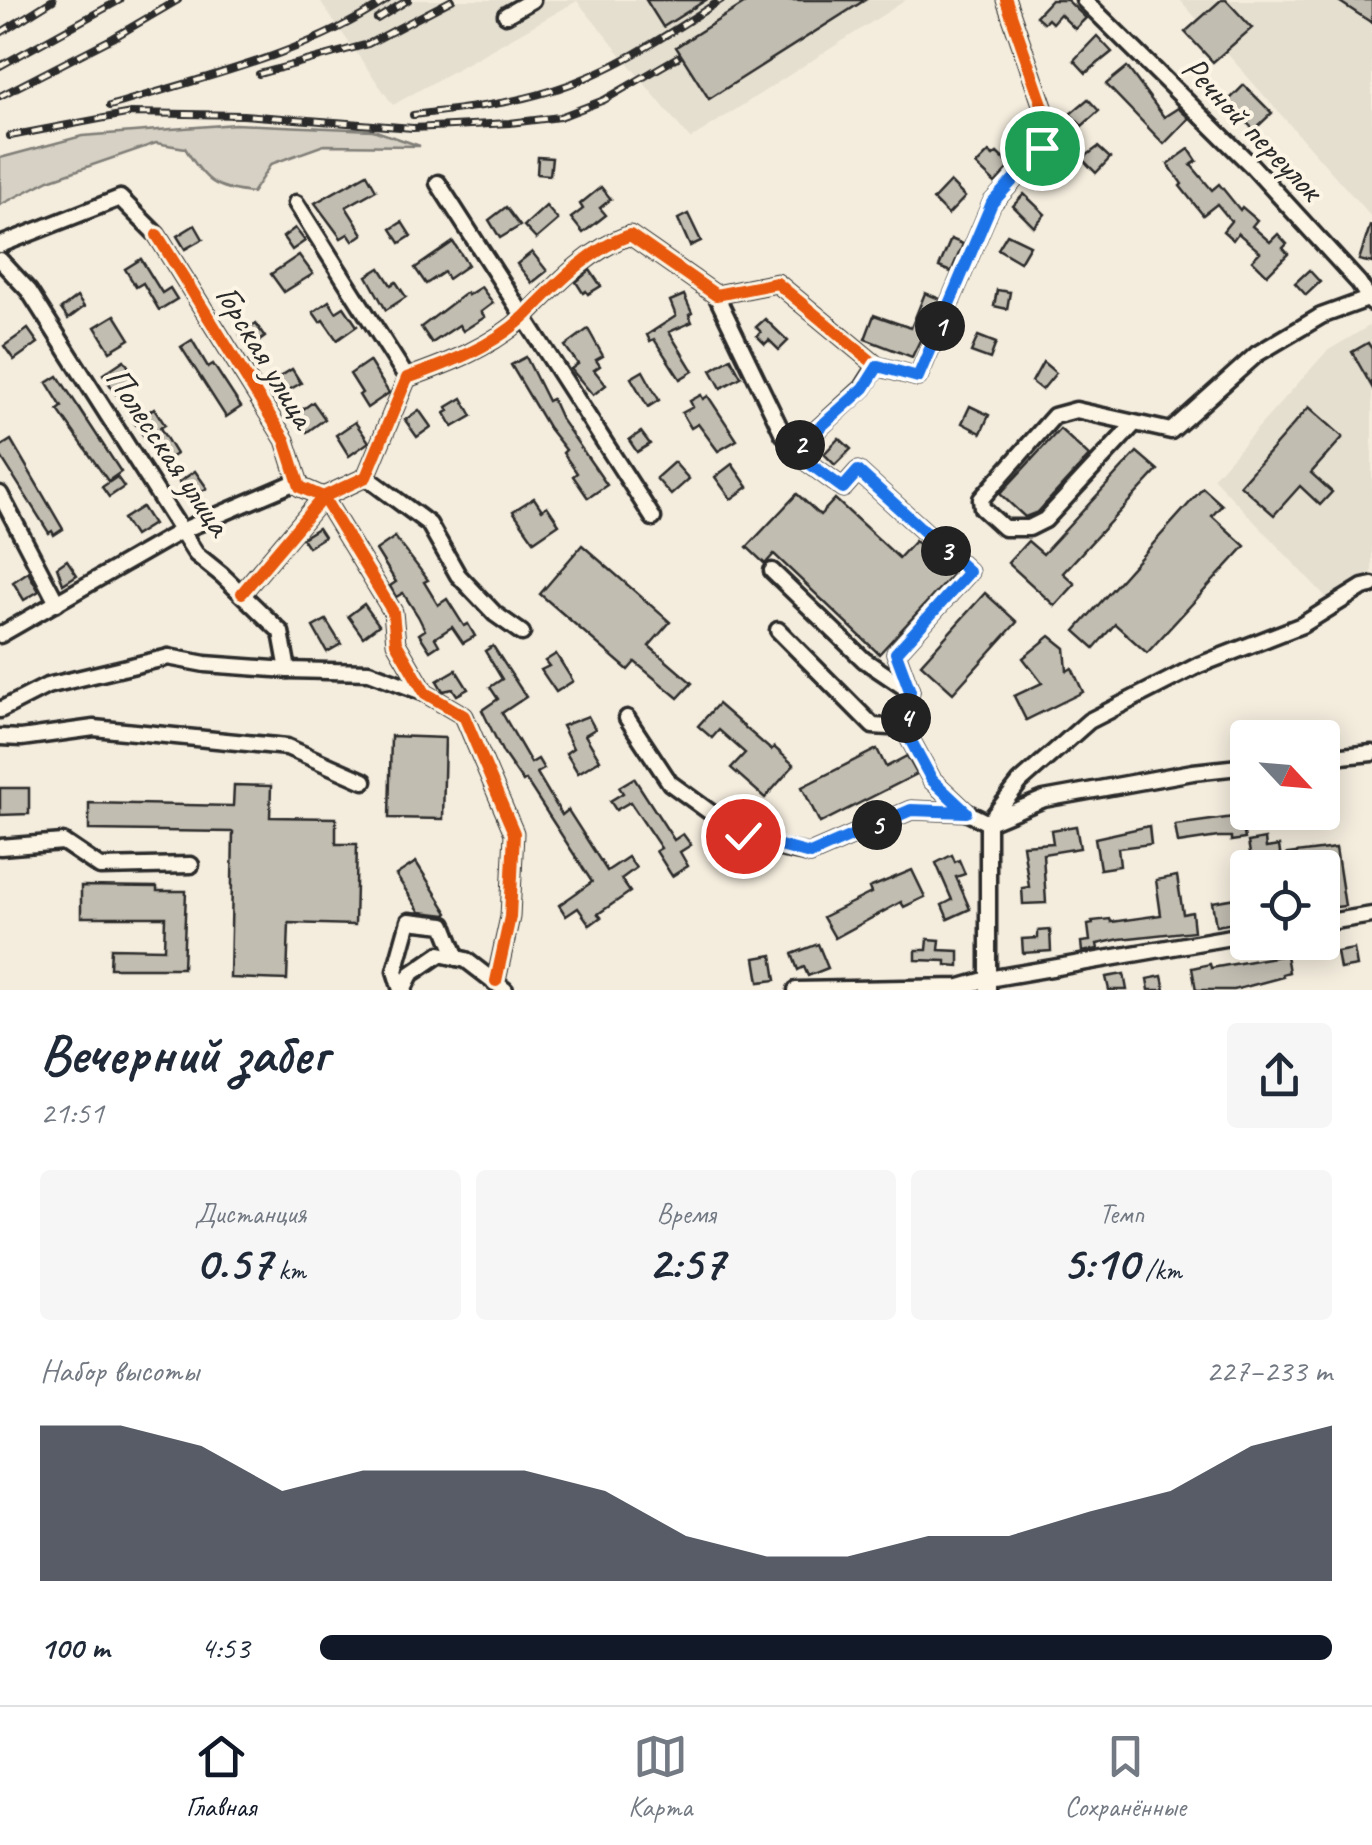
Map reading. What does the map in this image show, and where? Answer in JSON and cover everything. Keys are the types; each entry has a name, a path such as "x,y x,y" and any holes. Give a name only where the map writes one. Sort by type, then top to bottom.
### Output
{"street":[{"path":"506,14 532,0"},
{"path":"716,295 777,283 878,366 918,377 992,203 1050,140 1051,130 1006,0"},
{"name":"Речной переулок","path":"1084,0 1252,166 1359,283 1370,301"},
{"path":"438,182 653,518"},
{"name":"Горская улица","path":"0,245 120,198 157,234 285,440 300,487 323,498 392,612 396,643 425,693 464,716 514,833 510,917 501,985"},
{"path":"296,203 408,378"},
{"path":"242,594 323,498 366,477 408,378 464,358 524,317 607,243 630,235 716,295 783,434 799,446"},
{"name":"Полесская улица","path":"0,260 6,277 29,291 196,554 282,632 288,670"},
{"path":"1135,423 1045,520 1029,528 1004,528 982,508 980,498 1054,416 1076,410 1135,423 1171,431 1256,354 1321,316 1370,301"},
{"path":"878,366 864,388 799,446 799,456 843,488 858,471 969,572 896,653 910,691 904,728 932,780 966,812 988,822 1044,798 1230,768"},
{"path":"366,477 429,524 458,575 495,614 522,633"},
{"path":"0,636 181,531 298,480"},
{"path":"0,494 57,602"},
{"path":"772,572 864,660 910,691"},
{"path":"988,985 988,822 1020,782 1089,720 1199,665 1302,625 1372,585"},
{"path":"778,630 873,726 904,728"},
{"path":"0,710 47,686 168,657 204,664 370,672 425,693"},
{"path":"627,718 670,783 743,836 771,846 810,854 911,810 966,812"},
{"path":"0,737 94,728 288,747 364,781"},
{"path":"1340,756 1372,753"},
{"path":"0,846 62,842 100,866 190,865"},
{"path":"1340,920 1372,916"},
{"path":"402,990 395,970 409,921 444,925 457,958"},
{"path":"796,990 988,985 1230,938"},
{"path":"402,990 411,974 440,954 466,960 501,985"}],"shaded area":[{"path":"319,0 906,0 690,139 577,1 393,105"},
{"path":"1180,0 1372,0 1372,218"},
{"path":"235,124 373,130 420,146 324,145 271,164 252,193 219,186 185,148 156,143 49,180 0,205 0,158 82,136"},
{"path":"1369,326 1372,575 1327,598 1213,478 1327,351"}],"building":[{"path":"646,0 706,0 663,27"},
{"path":"750,0 865,0 709,99 676,47"},
{"path":"1051,0 1067,0 1086,18 1075,29 1060,14 1052,23 1048,19 1044,23 1036,16"},
{"path":"1221,0 1226,0 1252,28 1213,62 1185,32"},
{"path":"1337,0 1372,0 1372,23"},
{"path":"1097,36 1112,52 1086,73 1074,60"},
{"path":"1127,67 1164,117 1178,108 1189,118 1164,144 1106,84"},
{"path":"1244,85 1272,113 1254,130 1227,102"},
{"path":"1088,99 1099,111 1082,126 1070,114"},
{"path":"1037,122 1040,136 1033,144 1024,129"},
{"path":"1098,147 1110,158 1096,173 1082,159"},
{"path":"1189,149 1197,161 1191,165 1212,190 1219,184 1240,210 1242,207 1257,220 1252,226 1270,242 1278,234 1287,244 1283,248 1288,254 1267,275 1252,260 1260,252 1238,233 1233,240 1223,231 1231,221 1217,204 1203,215 1180,186 1168,164"},
{"path":"989,152 993,156 997,153 1011,166 995,183 976,165"},
{"path":"538,157 552,158 550,175 537,174"},
{"path":"367,174 376,190 346,207 363,234 353,241 348,234 341,238 315,203"},
{"path":"950,182 965,197 948,215 933,200"},
{"path":"601,187 611,199 600,208 606,215 583,233 571,218 583,209 580,204"},
{"path":"1024,194 1045,214 1034,227 1013,206"},
{"path":"546,206 558,220 536,239 524,226"},
{"path":"506,207 520,226 500,238 489,220"},
{"path":"688,214 701,241 690,246 678,219"},
{"path":"402,222 411,236 400,243 391,229"},
{"path":"195,225 203,239 185,249 177,236"},
{"path":"1372,226 1372,263 1359,260"},
{"path":"295,228 305,241 292,250 283,237"},
{"path":"1007,234 1030,245 1020,262 998,249"},
{"path":"951,239 963,244 951,272 939,267"},
{"path":"453,242 468,265 448,279 444,272 426,284 415,268"},
{"path":"532,252 547,271 532,283 517,264"},
{"path":"299,255 313,274 284,292 271,274"},
{"path":"141,259 162,293 170,288 177,299 159,310 143,283 136,287 125,269"},
{"path":"380,268 391,285 396,282 406,297 386,310 367,276"},
{"path":"590,270 601,286 588,294 576,282"},
{"path":"1309,270 1320,282 1306,295 1295,283"},
{"path":"481,287 493,303 481,312 485,317 463,331 459,325 432,343 421,327 467,292 468,295"},
{"path":"997,290 1010,292 1007,309 994,306"},
{"path":"925,293 940,299 912,357 865,339 874,315 911,328"},
{"path":"684,295 692,322 669,332 693,371 680,379 654,339 650,341 647,335 676,316 670,301"},
{"path":"77,297 84,307 68,319 61,309"},
{"path":"329,301 336,312 344,307 357,326 337,340 313,312"},
{"path":"115,315 130,339 110,351 95,327"},
{"path":"765,319 788,341 779,350 769,340 765,344 757,336 761,332 756,327"},
{"path":"256,324 265,337 250,348 240,335"},
{"path":"28,329 38,343 14,360 4,346"},
{"path":"588,329 603,356 596,360 600,366 594,370 606,385 593,395 571,369 578,364 565,346"},
{"path":"978,336 996,343 990,359 971,352"},
{"path":"192,340 208,367 213,364 241,407 226,417 181,347"},
{"path":"1368,343 1372,349 1372,387 1352,352"},
{"path":"526,357 548,401 552,399 561,419 607,485 588,498 573,476 577,473 563,453 566,450 511,365"},
{"path":"731,358 741,377 721,388 711,370"},
{"path":"124,360 138,381 116,394 103,374"},
{"path":"369,361 389,393 367,408 350,374"},
{"path":"1043,362 1056,373 1042,390 1032,382"},
{"path":"292,369 301,383 278,396 270,383"},
{"path":"643,371 659,400 648,407 631,378"},
{"path":"58,376 121,472 108,481 58,410 62,407 47,383"},
{"path":"701,395 703,399 708,396 737,440 718,451 698,424 691,428 682,413 693,407 690,401"},
{"path":"462,398 472,416 453,427 445,413 449,411 447,407"},
{"path":"313,402 325,419 307,432 295,415"},
{"path":"970,406 989,415 981,433 962,423"},
{"path":"1309,407 1343,437 1311,473 1332,492 1320,505 1300,486 1274,515 1240,485"},
{"path":"154,408 165,425 160,428 176,454 165,461 149,435 145,438 134,422"},
{"path":"419,410 431,427 417,437 405,420"},
{"path":"355,422 369,442 349,456 336,435"},
{"path":"1060,429 1089,456 1038,512 1025,517 1000,494"},
{"path":"641,432 650,444 637,452 629,440"},
{"path":"839,438 851,449 835,465 824,454"},
{"path":"11,440 63,529 54,535 49,533 0,455 0,447"},
{"path":"1137,452 1158,470 1063,573 1075,584 1055,606 1008,563 1028,541 1043,554"},
{"path":"674,462 689,479 671,495 656,478"},
{"path":"732,464 748,487 731,499 715,477"},
{"path":"195,471 207,488 190,499 179,482"},
{"path":"117,477 124,487 109,497 102,487"},
{"path":"1203,488 1222,505 1212,516 1245,546 1147,653 1115,624 1094,648 1075,631"},
{"path":"797,494 820,515 835,499 899,558 915,541 952,575 879,654 774,554 765,564 747,547"},
{"path":"534,498 542,510 547,506 559,524 534,541 513,511"},
{"path":"142,507 153,524 134,536 123,519"},
{"path":"318,528 324,537 308,547 302,538"},
{"path":"395,537 428,580 424,582 438,605 447,599 475,636 463,643 452,627 435,638 439,645 430,651 419,634 425,630 418,616 403,593 396,597 390,586 396,582 376,550"},
{"path":"582,545 670,622 649,646 692,683 678,698 635,662 628,670 540,594"},
{"path":"67,560 77,575 63,584 57,567"},
{"path":"28,572 39,591 24,600 13,582"},
{"path":"985,593 1017,622 953,693 921,664"},
{"path":"364,604 379,625 363,637 348,616"},
{"path":"326,620 341,644 327,652 313,627"},
{"path":"1050,636 1065,648 1067,671 1072,668 1083,692 1026,720 1014,696 1042,683 1023,658"},
{"path":"493,646 526,697 502,713 531,763 538,759 544,769 537,773 562,815 568,810 607,871 628,857 636,868 621,879 630,892 598,914 601,917 590,925 578,908 566,916 559,905 592,882 526,780 523,782 503,753 482,710 498,699 490,687 502,679 485,651"},
{"path":"556,654 573,681 556,692 541,670 549,666 545,661"},
{"path":"456,670 468,689 457,695 453,689 443,691 437,681"},
{"path":"718,704 794,765 765,798 731,768 745,753 719,730 712,738 698,726"},
{"path":"588,716 595,729 585,735 600,760 578,773 566,753 573,748 562,726"},
{"path":"391,736 445,738 443,819 389,818"},
{"path":"877,749 886,767 907,756 917,774 820,823 802,787"},
{"path":"634,778 674,840 683,834 691,845 680,852 688,866 672,876 656,851 661,848 630,802 616,810 610,801 623,793 619,787"},
{"path":"234,785 271,786 270,817 336,818 336,844 357,844 355,925 289,923 287,980 230,978 233,832 89,830 89,803 233,806"},
{"path":"0,788 29,788 29,814 0,815"},
{"path":"1230,818 1230,830 1243,830 1245,839 1231,841 1231,837 1218,837 1178,843 1175,825"},
{"path":"1076,826 1080,848 1043,854 1046,903 1023,904 1022,888 1029,887 1023,845 1053,843 1051,830"},
{"path":"1149,826 1151,844 1118,848 1120,866 1100,869 1095,838"},
{"path":"1265,839 1266,848 1279,846 1280,850 1249,850 1248,842"},
{"path":"952,855 965,874 956,877 970,909 948,919 942,905 952,900 936,863"},
{"path":"416,862 446,915 420,912 396,875"},
{"path":"912,870 925,897 904,907 901,902 835,938 823,917 871,893 869,888"},
{"path":"1340,874 1345,906 1340,907"},
{"path":"1177,876 1183,914 1192,912 1194,931 1120,939 1082,952 1081,942 1090,941 1088,925 1092,921 1161,915 1156,880"},
{"path":"81,886 186,891 183,968 110,968 111,948 164,949 165,917 81,917"},
{"path":"1230,899 1230,924 1216,926 1212,902"},
{"path":"1050,930 1051,951 1023,953 1022,939 1038,938 1038,931"},
{"path":"928,939 940,940 939,950 959,951 959,966 946,965 946,961 916,960 916,950 927,950"},
{"path":"818,944 828,968 808,976 804,967 798,970 792,954"},
{"path":"1354,949 1357,966 1340,969 1340,951"},
{"path":"772,955 776,980 759,982 755,958"},
{"path":"1257,960 1287,960 1289,972 1234,990 1196,990 1192,968 1210,964 1211,968"},
{"path":"1124,974 1127,990 1109,990 1106,977"},
{"path":"1162,976 1165,990 1149,990 1147,979"}],"railway":[{"path":"0,33 53,0"},
{"path":"0,66 120,0"},
{"path":"0,96 178,0"},
{"path":"110,106 288,50 387,0"},
{"path":"377,19 408,0"},
{"path":"259,74 368,44 452,0"},
{"path":"413,115 516,100 573,83 639,52 721,0"},
{"path":"10,136 131,113 243,115 413,128 510,123 560,117 604,100 678,57"}],"cycle path":[{"path":"242,593 323,497 366,477 407,378 499,337 586,259 630,235 716,295 777,283 877,366 918,377 992,203 1051,140 1051,130 1006,0"},
{"path":"157,235 285,440 300,487 323,497 393,612 396,643 425,693 464,716 514,833 510,917 496,981"}],"route":[{"path":"743,836 810,854 911,810 966,812 932,780 904,728 910,691 896,653 969,572 858,471 843,488 799,456 799,446 864,388 878,366 918,377 992,203 1042,148"}]}
